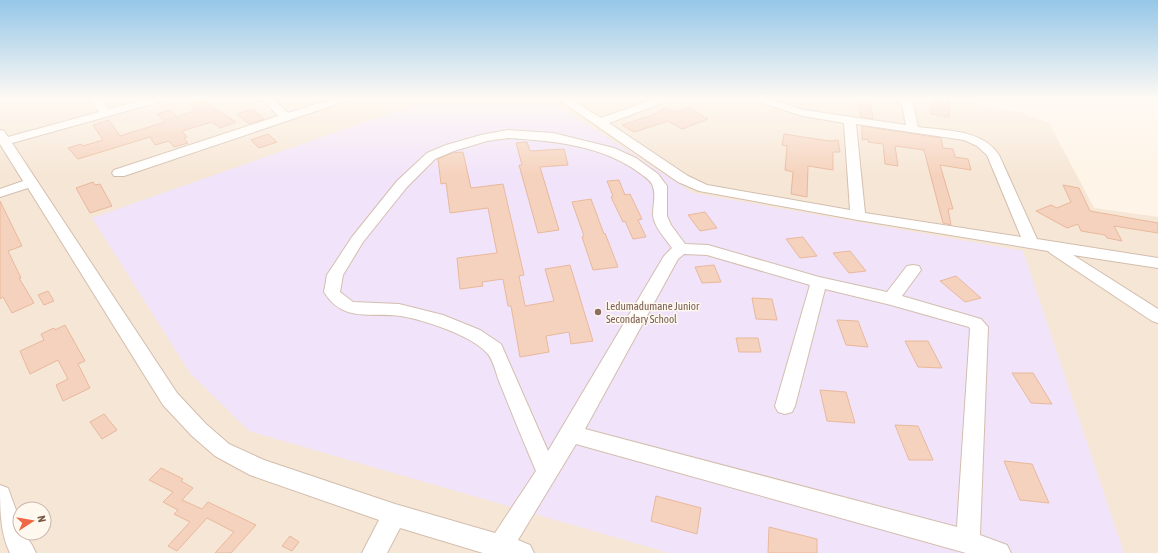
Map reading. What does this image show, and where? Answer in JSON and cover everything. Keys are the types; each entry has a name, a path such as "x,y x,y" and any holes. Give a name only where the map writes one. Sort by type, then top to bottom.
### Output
{"street":[{"path":"60,125 3,138 30,183 170,399 199,430 222,450 258,468 395,515 522,553"},
{"path":"119,173 265,125"},
{"path":"604,125 683,179 704,188 858,216 1158,263"},
{"path":"850,125 858,216"},
{"path":"884,125 975,139 989,149 1031,243"},
{"path":"912,125 913,129"},
{"path":"546,473 495,349 482,339 450,324 423,315 400,310 350,307 336,300 332,292 335,275 357,240 402,184 430,156 450,148 485,138 508,134 553,138 583,144 610,151 632,162 653,177 660,186 660,216 664,226 680,249"},
{"path":"0,193 30,183"},
{"path":"1048,246 1158,317"},
{"path":"500,546 571,434 672,256 680,249 708,250 819,282 970,320 979,327 968,542"},
{"path":"891,299 912,270"},
{"path":"786,406 819,282"},
{"path":"571,434 968,542 1000,553"},
{"path":"0,495 15,540 24,553"},
{"path":"374,553 395,515"}],"shaded area":[{"name":"Ledumadumane Junior Secondary School","path":"0,125 1050,125 1094,208 1158,217 1158,553 0,553"},
{"name":"Ledumadumane Junior Secondary School","path":"357,125 588,125 693,193 1023,251 1124,553 669,553 249,431 190,373 92,218"}],"building":[{"path":"94,125 112,125 120,136 156,125 203,125 182,131 187,137 184,138 188,143 174,147 169,141 155,145 150,137 78,159 68,148 81,144 83,146 103,140"},
{"path":"216,125 229,125 220,128"},
{"path":"623,125 656,125 634,132"},
{"path":"675,125 693,125 682,129"},
{"path":"862,126 941,138 943,148 953,149 955,157 968,159 971,170 940,165 953,209 948,209 951,225 943,223 924,150 895,146 898,166 885,164 883,144 868,142 868,139 862,140"},
{"path":"268,134 277,142 259,148 251,140"},
{"path":"784,134 829,141 838,140 840,152 833,152 833,170 808,166 807,197 791,194 793,172 785,170 787,146 782,145"},
{"path":"527,142 530,151 564,149 568,165 540,167 559,230 538,233 519,165 522,165 516,143"},
{"path":"463,152 471,188 503,184 524,275 519,276 525,306 554,301 545,269 570,265 593,341 571,344 569,332 546,336 549,352 520,357 511,306 508,306 503,279 482,282 483,286 460,289 457,258 497,253 488,208 450,213 446,183 441,184 438,159 452,153"},
{"path":"619,180 625,195 630,194 642,219 638,220 646,237 633,239 625,221 623,222 611,197 613,196 607,181"},
{"path":"93,182 95,185 100,184 112,206 90,213 76,188"},
{"path":"1063,185 1079,188 1090,211 1158,223 1158,233 1114,226 1122,241 1107,238 1105,235 1081,231 1078,224 1067,228 1036,211 1051,205 1057,208 1071,202"},
{"path":"591,199 618,267 593,270 582,237 584,236 572,202"},
{"path":"0,201 22,246 8,251 21,278 19,278 34,303 12,313 3,297 0,299"},
{"path":"705,212 717,228 700,231 688,215"},
{"path":"803,237 817,256 800,258 786,239"},
{"path":"850,251 866,271 849,273 833,253"},
{"path":"714,265 721,282 702,283 695,267"},
{"path":"956,276 981,298 965,302 940,281"},
{"path":"48,291 54,301 44,305 38,295"},
{"path":"752,298 772,299 777,320 756,319"},
{"path":"837,320 858,321 868,347 846,345"},
{"path":"65,325 85,361 78,364 90,388 63,401 56,385 68,379 58,360 30,374 20,351 44,340 41,334"},
{"path":"736,338 758,338 761,352 739,352"},
{"path":"905,341 928,341 942,368 918,367"},
{"path":"1012,373 1033,373 1052,404 1031,403"},
{"path":"820,390 846,392 855,423 827,421"},
{"path":"104,414 117,430 102,439 90,422"},
{"path":"895,425 918,426 933,460 909,460"},
{"path":"1004,461 1032,464 1049,503 1020,500"},
{"path":"161,468 183,479 181,481 193,488 182,500 202,509 208,502 256,525 231,553 215,553 234,532 207,518 177,551 168,546 190,522 174,514 178,510 163,502 173,492 149,480"},
{"path":"656,496 701,508 697,534 651,521"},
{"path":"769,527 817,539 817,553 768,553"},
{"path":"290,536 299,542 292,551 282,546"}],"place":[{"name":"Ledumadumane Junior Secondary School","path":"598,312"}]}
